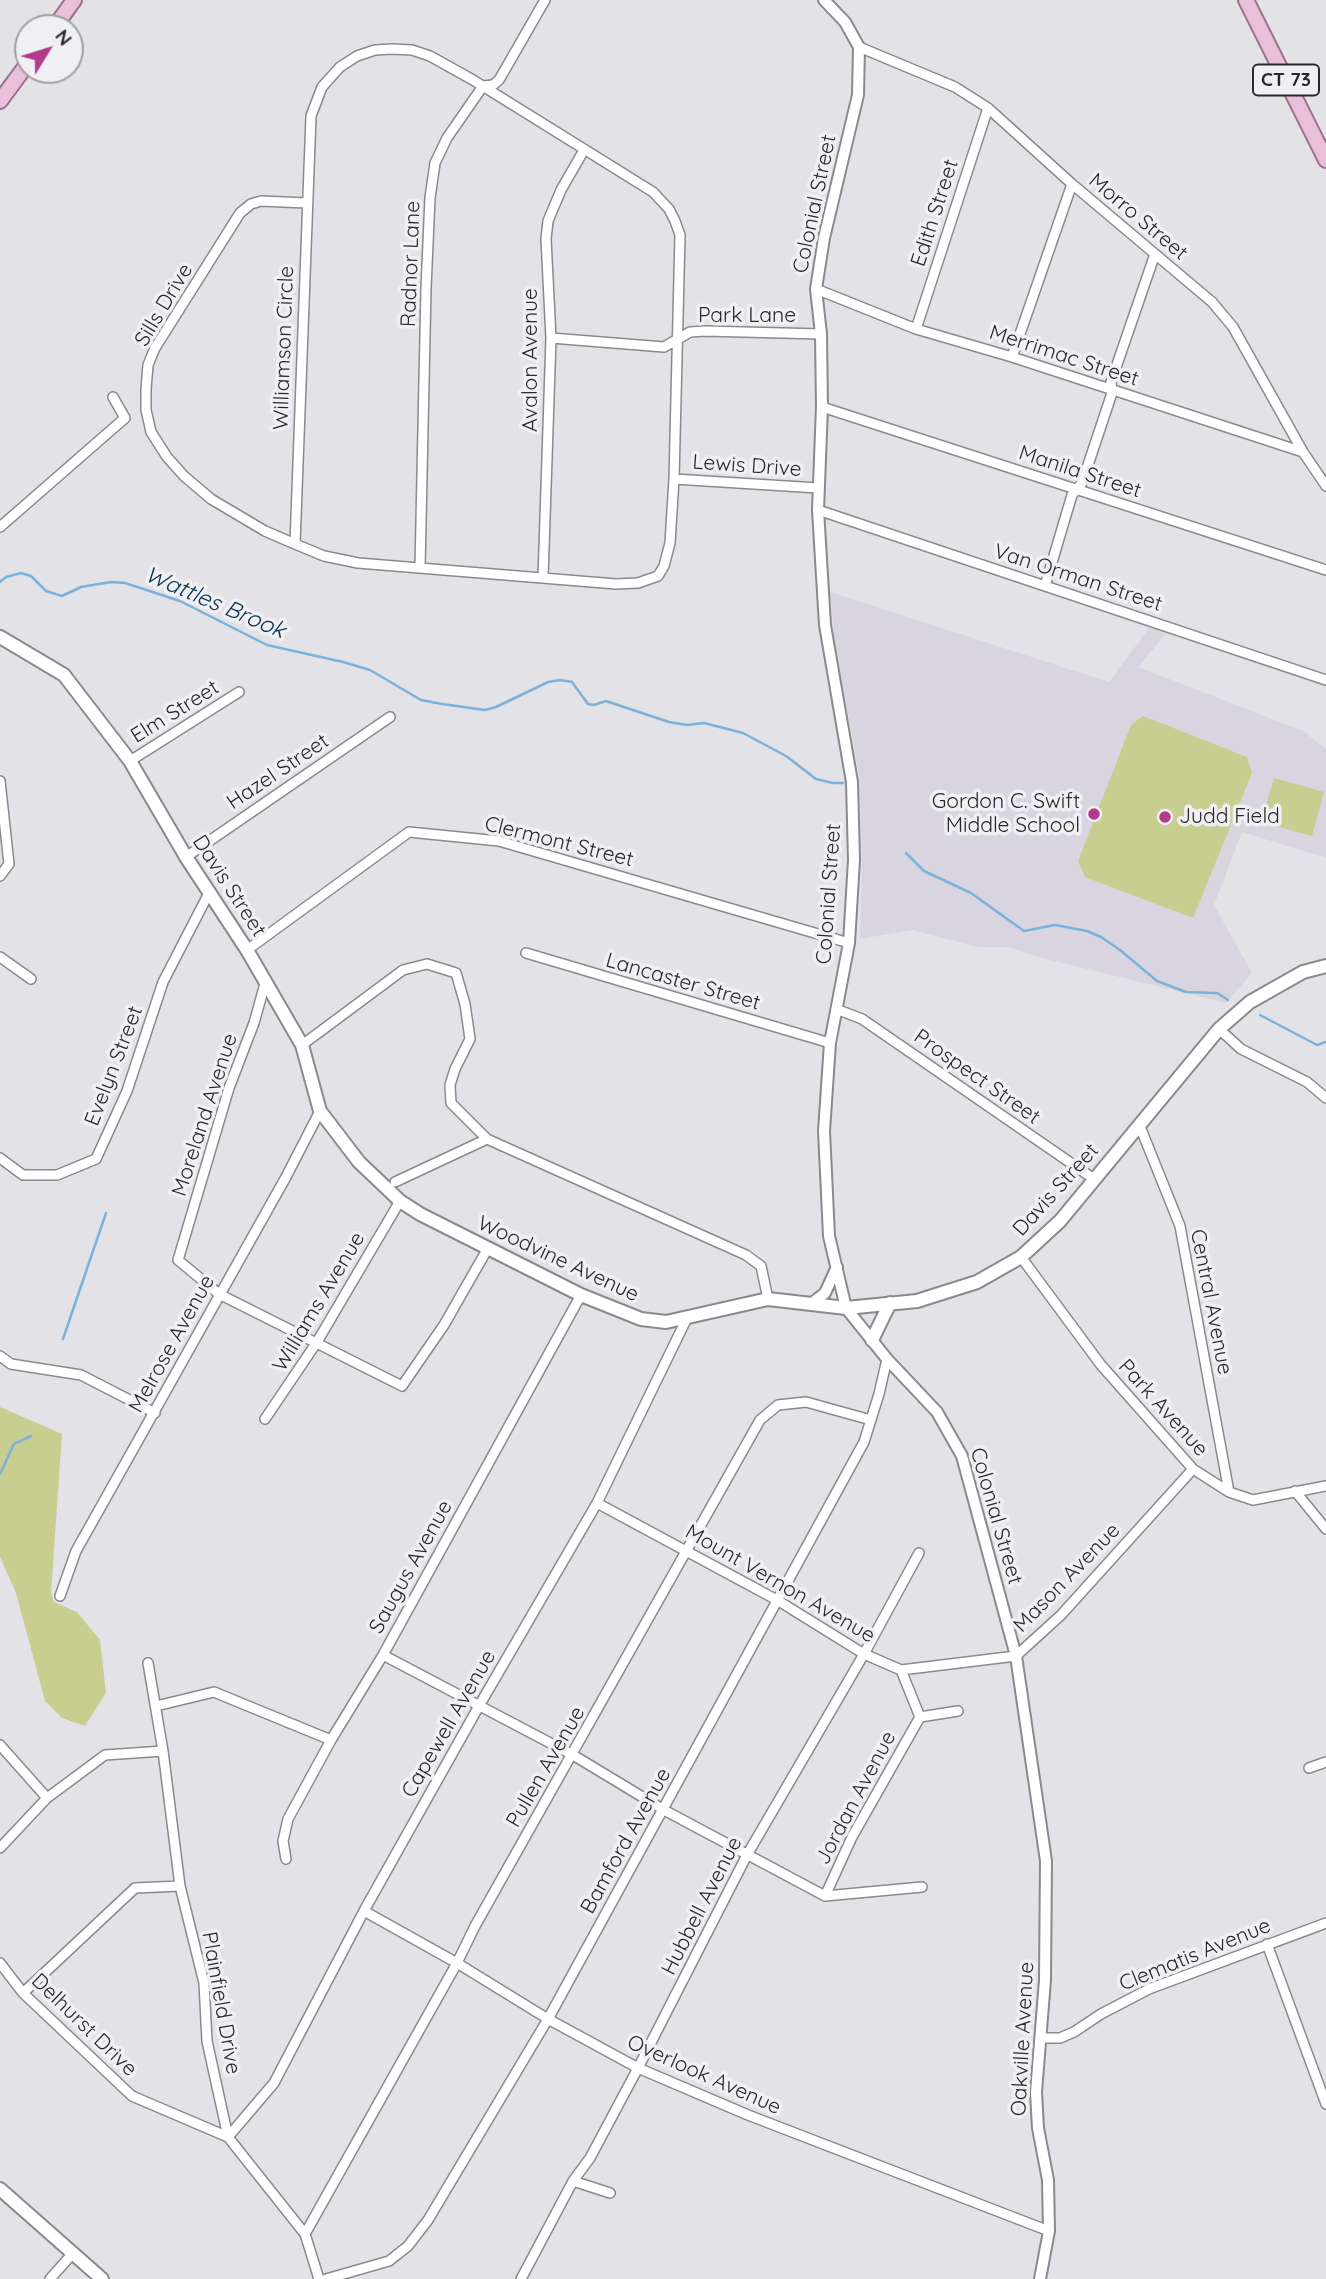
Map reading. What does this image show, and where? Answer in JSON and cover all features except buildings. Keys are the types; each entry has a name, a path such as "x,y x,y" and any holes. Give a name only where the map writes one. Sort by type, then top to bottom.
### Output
{"main road":[{"name":"CT 73","path":"1246,0 1326,160"},
{"path":"0,101 14,82"},
{"name":"Davis Street","path":"1,641 64,675 130,761 186,857 247,950 302,1045 320,1111 359,1162 390,1185"},
{"name":"Davis Street","path":"768,1299 846,1308 917,1301 977,1282 1021,1257 1060,1221 1219,1029 1250,1002 1303,972 1326,966"},
{"name":"Woodvine Avenue","path":"390,1185 400,1201 488,1248 581,1294 641,1319 666,1322 768,1299"},
{"path":"872,1340 890,1303"},
{"path":"0,2189 102,2279"}],"street":[{"name":"Radnor Lane","path":"420,568 430,198 435,163 447,138 482,86 493,85 499,80 545,0"},
{"path":"824,0 845,22 859,47"},
{"name":"Morro Street","path":"859,47 955,87 988,107 1072,184 1212,302 1233,327 1303,452 1326,486"},
{"name":"Colonial Street","path":"859,47 858,95 824,238 817,289 822,407 818,510 825,625 852,782 854,860 849,943 830,1043 824,1131 829,1236 846,1308 887,1359 937,1412 962,1456 1016,1656 1038,1800"},
{"name":"Williamson Circle","path":"375,50 412,50 430,56 482,86 653,192 669,208 676,220 680,235 670,543 664,566 658,576 638,583 617,584 358,563 324,556 295,544 311,116 322,87 340,67 357,55 375,50"},
{"name":"Edith Street","path":"916,330 988,107"},
{"name":"Avalon Avenue","path":"543,578 551,338 546,239 548,221 561,190 584,150"},
{"path":"1012,357 1072,184"},
{"name":"Sills Drive","path":"295,544 265,531 211,499 184,476 167,457 151,432 146,410 146,389 148,365 155,348 240,213 251,204 261,201 306,204"},
{"path":"1045,586 1072,495 1082,483 1111,382 1155,254"},
{"name":"Merrimac Street","path":"817,289 916,330 1012,357 1303,452"},
{"name":"Park Lane","path":"551,338 664,347 690,332 821,334"},
{"path":"0,527 125,418 113,397"},
{"name":"Manila Street","path":"822,407 1326,570"},
{"name":"Lewis Drive","path":"674,479 818,488"},
{"name":"Van Orman Street","path":"818,510 1326,680"},
{"name":"Elm Street","path":"130,761 239,692"},
{"name":"Hazel Street","path":"186,857 390,717"},
{"path":"0,781 9,864 0,876"},
{"name":"Clermont Street","path":"247,950 409,832 499,841 849,943"},
{"name":"Evelyn Street","path":"0,1158 23,1175 57,1175 96,1160 127,1091 163,982 210,891"},
{"name":"Lancaster Street","path":"526,953 830,1043"},
{"path":"0,957 31,979"},
{"path":"302,1045 402,970 427,964 456,973 465,1004 470,1039 454,1069 450,1085 451,1103 487,1139 746,1255 761,1266 768,1299"},
{"name":"Moreland Avenue","path":"219,1294 178,1261 229,1088 254,1023 265,981"},
{"name":"Prospect Street","path":"836,1009 862,1019 1094,1179"},
{"path":"1219,1029 1241,1049 1307,1082 1326,1098"},
{"name":"Melrose Avenue","path":"60,1596 76,1551 286,1177 320,1111"},
{"name":"Central Avenue","path":"1139,1124 1180,1226 1229,1492"},
{"path":"390,1185 487,1139"},
{"name":"Williams Avenue","path":"265,1419 317,1342 400,1201"},
{"path":"219,1294 402,1387 444,1325 488,1248"},
{"name":"Park Avenue","path":"1021,1257 1101,1366 1193,1469 1229,1492 1253,1500 1326,1486"},
{"path":"811,1304 825,1293 836,1267"},
{"name":"Saugus Avenue","path":"286,1859 283,1841 288,1819 331,1740 383,1655 581,1294"},
{"name":"Capewell Avenue","path":"228,2137 274,2083 364,1911 597,1503 687,1318"},
{"path":"0,1356 11,1364 81,1376 155,1413"},
{"name":"Bamford Avenue","path":"326,2279 389,2261 408,2246 428,2220 548,2019 864,1442 887,1359"},
{"name":"Pullen Avenue","path":"305,2234 760,1420 778,1405 806,1402 871,1420"},
{"name":"Mason Avenue","path":"901,1670 1016,1656 1061,1615 1193,1469"},
{"path":"1295,1491 1326,1529"},
{"name":"Mount Vernon Avenue","path":"597,1503 777,1600 864,1654 901,1670"},
{"name":"Hubbell Avenue","path":"521,2279 573,2181 590,2158 747,1855 864,1654 919,1553"},
{"path":"383,1655 573,1755 664,1810 824,1896 922,1886"},
{"name":"Plainfield Drive","path":"148,1663 163,1751 180,1885 204,1983 207,2041 228,2137 305,2234 319,2279"},
{"path":"901,1670 920,1717 958,1711"},
{"path":"156,1706 214,1692 331,1740"},
{"name":"Jordan Avenue","path":"824,1896 852,1837 920,1717"},
{"path":"0,1745 47,1798"},
{"path":"0,1848 47,1798 105,1755 163,1751"},
{"path":"1309,1768 1326,1762"},
{"name":"Oakville Avenue","path":"1038,1800 1047,1886 1045,1980 1036,2092 1038,2128 1048,2180 1049,2231 1040,2279"},
{"path":"23,1993 135,1888 180,1885"},
{"name":"Overlook Avenue","path":"364,1911 457,1963 548,2019 638,2067 748,2115 1049,2231"},
{"name":"Clematis Avenue","path":"1041,2038 1060,2038 1149,1989 1326,1923"},
{"path":"1268,1944 1326,2104"},
{"name":"Delhurst Drive","path":"0,1963 23,1993 132,2096 228,2137"},
{"path":"573,2181 610,2193"},
{"path":"50,2279 73,2253"}],"shaded area":[{"name":"Gordon C. Swift Middle School","path":"830,592 1109,682 1149,628 1166,634 1138,667 1303,731 1326,749 1326,858 1242,832 1214,905 1252,973 1226,1003 1038,957 1008,947 978,947 913,930 860,939 862,858 859,774 835,641"}],"green space":[{"name":"Judd Field","path":"1143,716 1247,757 1252,773 1193,918 1085,877 1078,861 1131,725"},
{"path":"1274,778 1324,792 1312,836 1261,822"},
{"path":"0,1407 62,1434 51,1593 54,1602 77,1612 100,1640 106,1693 85,1726 62,1718 45,1701 16,1593 0,1557"}],"waterway":[{"name":"Wattles Brook","path":"0,582 6,577 21,573 31,576 46,591 62,596 81,587 111,582 125,583 180,601 267,645 370,670 421,700 442,704 485,710 548,682 572,682 588,704 606,701 669,722 687,725 704,723 743,733 786,756 816,779 843,783"},
{"name":"Wattles Brook","path":"906,853 924,871 971,893 1024,931 1055,925 1087,931 1120,950 1157,981 1186,992 1217,993 1228,1000"},
{"name":"Wattles Brook","path":"1260,1015 1317,1045 1326,1042"},
{"path":"63,1339 106,1213"},
{"path":"0,1474 14,1444 31,1436"}],"place":[{"name":"Gordon C. Swift Middle School","path":"1094,814"},
{"name":"Judd Field","path":"1165,817"}]}
